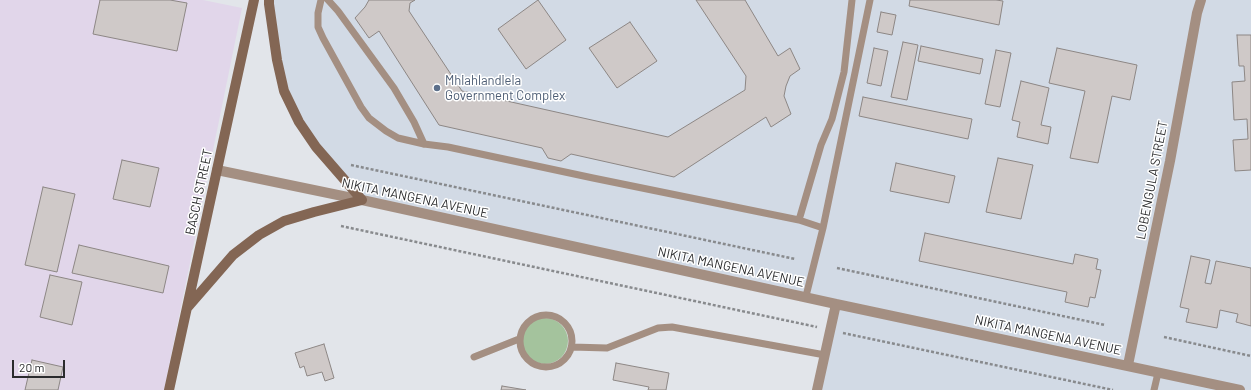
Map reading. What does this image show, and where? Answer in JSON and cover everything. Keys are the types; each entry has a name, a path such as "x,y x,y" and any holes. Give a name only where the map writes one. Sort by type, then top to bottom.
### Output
{"street":[{"name":"BASCH STREET","path":"169,390 254,0"},
{"path":"187,308 233,255 259,235 284,221 362,200 316,147 299,122 284,91 277,60 269,4 270,0"},
{"name":"LOBENGULA STREET","path":"1128,365 1170,161 1200,0"},
{"name":"NIKITA MANGENA AVENUE","path":"217,170 1240,390"},
{"path":"817,390 836,304"}],"lane":[{"path":"321,0 318,12 318,27 361,108 369,118 398,138 799,220 823,228"},
{"path":"328,0 338,11 394,88 414,122 424,144"},
{"path":"799,220 821,145 832,119 844,72 852,0"},
{"path":"806,296 823,228 870,0"},
{"path":"541,315 550,315 558,317 570,330 572,347 562,362 546,368 537,366 524,356 520,348 519,339 526,323 541,315"},
{"path":"572,347 607,348 658,328 672,326 825,355"},
{"path":"474,357 519,339"},
{"path":"1154,390 1158,373"}],"path":[{"path":"351,165 795,259"},
{"path":"341,226 1113,390"},
{"path":"837,268 1105,325"},
{"path":"1164,337 1251,356"}],"shaded area":[{"path":"0,0 203,0 242,8 164,390 0,390"},
{"path":"273,0 1251,0 1251,390 820,390 839,302 363,196 320,148 302,122 287,91 281,60"}],"green space":[{"path":"540,318 550,318 558,322 564,328 568,336 568,346 564,354 558,360 550,364 540,364 532,360 526,354 522,346 522,336 526,328 532,322"}],"building":[{"path":"100,0 170,0 187,3 177,51 93,34"},
{"name":"Mhlahlandlela Government Complex","path":"369,0 415,0 410,3 409,11 462,91 668,137 745,90 746,76 696,0 745,0 778,56 790,48 800,69 790,76 784,96 791,114 771,127 766,117 674,177 571,154 561,161 548,158 542,148 439,125 379,31 369,38 355,18"},
{"path":"538,0 566,40 526,69 498,29"},
{"path":"910,0 1003,1 999,25 909,6"},
{"path":"881,12 896,15 892,35 877,32"},
{"path":"630,22 657,61 617,88 589,48"},
{"path":"1237,35 1251,35 1251,170 1235,171 1233,140 1248,139 1247,119 1234,120 1232,82 1245,81 1244,66 1239,66"},
{"path":"903,42 918,45 907,100 891,97"},
{"path":"921,46 983,59 980,74 918,61"},
{"path":"874,48 888,51 881,86 867,83"},
{"path":"1057,48 1137,65 1130,100 1112,96 1098,163 1070,158 1085,91 1049,83"},
{"path":"996,50 1011,53 1000,107 985,104"},
{"path":"1021,81 1049,88 1041,125 1051,127 1048,144 1017,137 1020,122 1012,120"},
{"path":"863,97 972,119 968,139 859,116"},
{"path":"998,158 1033,165 1021,219 986,212"},
{"path":"122,160 159,168 150,207 113,199"},
{"path":"896,163 955,176 949,203 890,191"},
{"path":"43,187 75,194 57,272 25,265"},
{"path":"925,233 1073,264 1075,254 1098,259 1096,269 1101,270 1095,298 1090,297 1088,307 1065,302 1067,292 919,261"},
{"path":"79,245 169,266 163,293 72,273"},
{"path":"1191,256 1210,260 1205,283 1211,284 1216,261 1251,268 1251,326 1236,322 1238,314 1220,310 1217,328 1186,322 1189,309 1180,307"},
{"path":"50,275 82,282 72,325 40,317"},
{"path":"324,344 334,378 325,381 322,372 307,376 304,366 300,368 295,353"},
{"path":"32,360 63,367 58,390 25,390"},
{"path":"616,363 669,373 666,390 648,390 649,387 613,380"},
{"path":"502,386 526,390 501,390"}],"place":[{"name":"Mhlahlandlela Government Complex","path":"437,88"}]}
